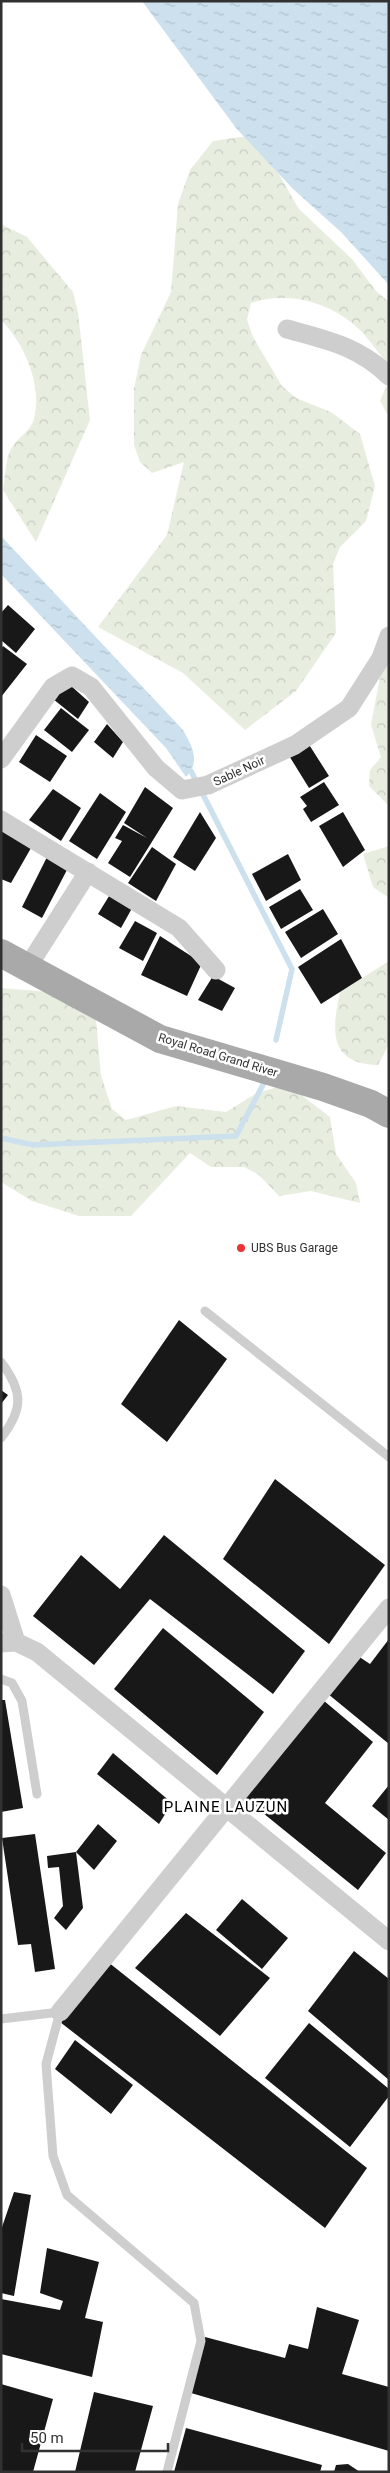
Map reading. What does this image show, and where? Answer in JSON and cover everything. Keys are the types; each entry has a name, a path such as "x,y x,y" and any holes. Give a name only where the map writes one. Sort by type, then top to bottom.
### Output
{"main road":[{"name":"Royal Road Grand River","path":"1,953 160,1039 322,1087 371,1104 389,1114"}],"street":[{"path":"287,329 341,343 380,367 389,376"},
{"name":"Sable Noir","path":"2,757 53,687 72,676 91,688 156,768 182,790 208,785 294,745 349,708 381,658 389,636"},
{"path":"1,820 179,928 196,945 216,970"},
{"path":"27,968 88,872"},
{"path":"1,1595 9,1642 37,1652 389,1941"},
{"path":"60,2012 225,1807 389,1608"}],"lane":[{"path":"205,1311 389,1457"},
{"path":"1,1362 13,1378 20,1400 10,1426 1,1438"},
{"path":"1,1679 12,1683 22,1701 37,1794"},
{"path":"1,2019 60,2012 46,2064 53,2156 67,2195 194,2303 201,2341 167,2472"}],"green space":[{"path":"248,136 262,145 299,209 352,259 376,291 389,302 389,366 362,332 338,313 325,307 295,299 280,298 251,303 247,320 253,337 282,386 296,398 331,412 360,434 375,486 366,521 340,547 333,564 336,633 296,691 245,730 183,673 98,627 167,535 184,462 152,473 140,462 134,445 134,389 141,355 171,292 178,204 190,170 213,141"},
{"path":"1,224 27,237 73,292 78,312 90,420 36,542 3,490 9,453 13,445 29,429 33,422 36,409 36,395 34,381 25,354 18,341 1,320"},
{"path":"389,380 389,417 380,401"},
{"path":"389,640 389,806 369,786 370,770 381,757 371,725 386,645"},
{"path":"389,846 389,898 373,887 363,854"},
{"path":"389,961 389,1044 378,1065 362,1063 350,1059 337,1042 335,1032 340,992"},
{"path":"1,988 51,992 96,1020 101,1075 112,1109 126,1120 176,1106 226,1112 255,1094 287,1084 330,1117 336,1154 356,1183 360,1203 311,1191 279,1196 258,1174 244,1167 211,1167 190,1153 131,1216 79,1216 32,1201 1,1182"}],"water":[{"path":"142,1 389,1 389,285 341,232 293,189 236,128"},
{"path":"1,536 183,730 192,748 194,759 191,771 186,777 166,748 1,574"}],"building":[{"path":"8,605 35,629 16,653 1,640 1,613"},
{"path":"3,646 27,664 1,697 1,649"},
{"path":"69,684 89,702 78,719 53,699"},
{"path":"61,708 89,730 72,752 44,730"},
{"path":"107,724 123,742 113,758 94,742"},
{"path":"36,735 67,756 50,782 19,762"},
{"path":"308,743 329,776 309,788 288,754"},
{"path":"324,782 339,805 311,822 303,809 307,806 300,797"},
{"path":"145,787 173,808 130,877 108,863 122,841 115,838 123,825 147,838 124,823"},
{"path":"53,789 81,808 61,841 29,820"},
{"path":"100,793 126,812 97,859 69,841"},
{"path":"200,812 216,838 195,871 173,857"},
{"path":"343,812 365,850 343,867 319,826"},
{"path":"1,830 31,848 11,883 1,879"},
{"path":"152,847 176,864 156,901 128,883"},
{"path":"288,854 301,880 266,901 252,874"},
{"path":"48,855 69,866 42,918 22,907"},
{"path":"114,888 136,901 121,928 98,914"},
{"path":"300,889 313,910 281,929 269,907"},
{"path":"323,909 338,934 301,958 285,932"},
{"path":"135,921 157,933 143,961 119,948"},
{"path":"160,936 202,963 187,996 141,975"},
{"path":"341,939 362,978 321,1004 298,967"},
{"path":"213,976 235,988 222,1011 198,1000"},
{"path":"179,1320 227,1359 167,1442 121,1404"},
{"path":"1,1390 8,1395 1,1404"},
{"path":"275,1479 385,1565 329,1644 223,1559"},
{"path":"164,1535 305,1651 273,1694 150,1599 94,1665 33,1616 81,1555 120,1589"},
{"path":"163,1628 264,1712 217,1775 114,1689"},
{"path":"389,1639 389,1744 322,1689 352,1652 370,1664"},
{"path":"317,1695 373,1742 325,1803 386,1853 358,1890 237,1792"},
{"path":"1,1700 5,1700 23,1808 1,1812"},
{"path":"113,1753 172,1803 159,1824 97,1774"},
{"path":"389,1785 389,1820 372,1806"},
{"path":"98,1824 117,1841 94,1870 76,1852"},
{"path":"35,1834 55,1969 35,1972 31,1944 18,1945 2,1838"},
{"path":"76,1852 83,1908 66,1930 54,1918 63,1906 59,1867 48,1868 47,1856"},
{"path":"242,1899 288,1938 262,1969 216,1930"},
{"path":"186,1913 270,1978 220,2036 135,1968"},
{"path":"354,1951 389,1979 389,2080 308,2011"},
{"path":"108,1962 367,2168 325,2228 60,2022"},
{"path":"309,2023 389,2089 389,2096 350,2147 265,2078"},
{"path":"75,2040 133,2085 111,2114 55,2069"},
{"path":"14,2192 31,2195 14,2296 1,2293 1,2230"},
{"path":"47,2248 99,2262 85,2318 103,2322 92,2377 1,2354 1,2299 60,2310 63,2301 40,2293"},
{"path":"317,2307 359,2320 342,2374 389,2387 389,2451 191,2393 205,2337 285,2358 289,2344 308,2349"},
{"path":"1,2384 53,2399 33,2472 1,2472"},
{"path":"94,2392 153,2406 135,2472 75,2472"},
{"path":"186,2428 322,2465 320,2472 174,2472"},
{"path":"348,2464 360,2472 334,2472 336,2465"}],"waterway":[{"path":"191,771 292,969 276,1040"},
{"path":"1,1138 33,1145 236,1136 265,1081"}],"place":[{"name":"UBS Bus Garage","path":"241,1248"}],"district":[{"name":"PLAINE LAUZUN","path":"226,1807"}]}
